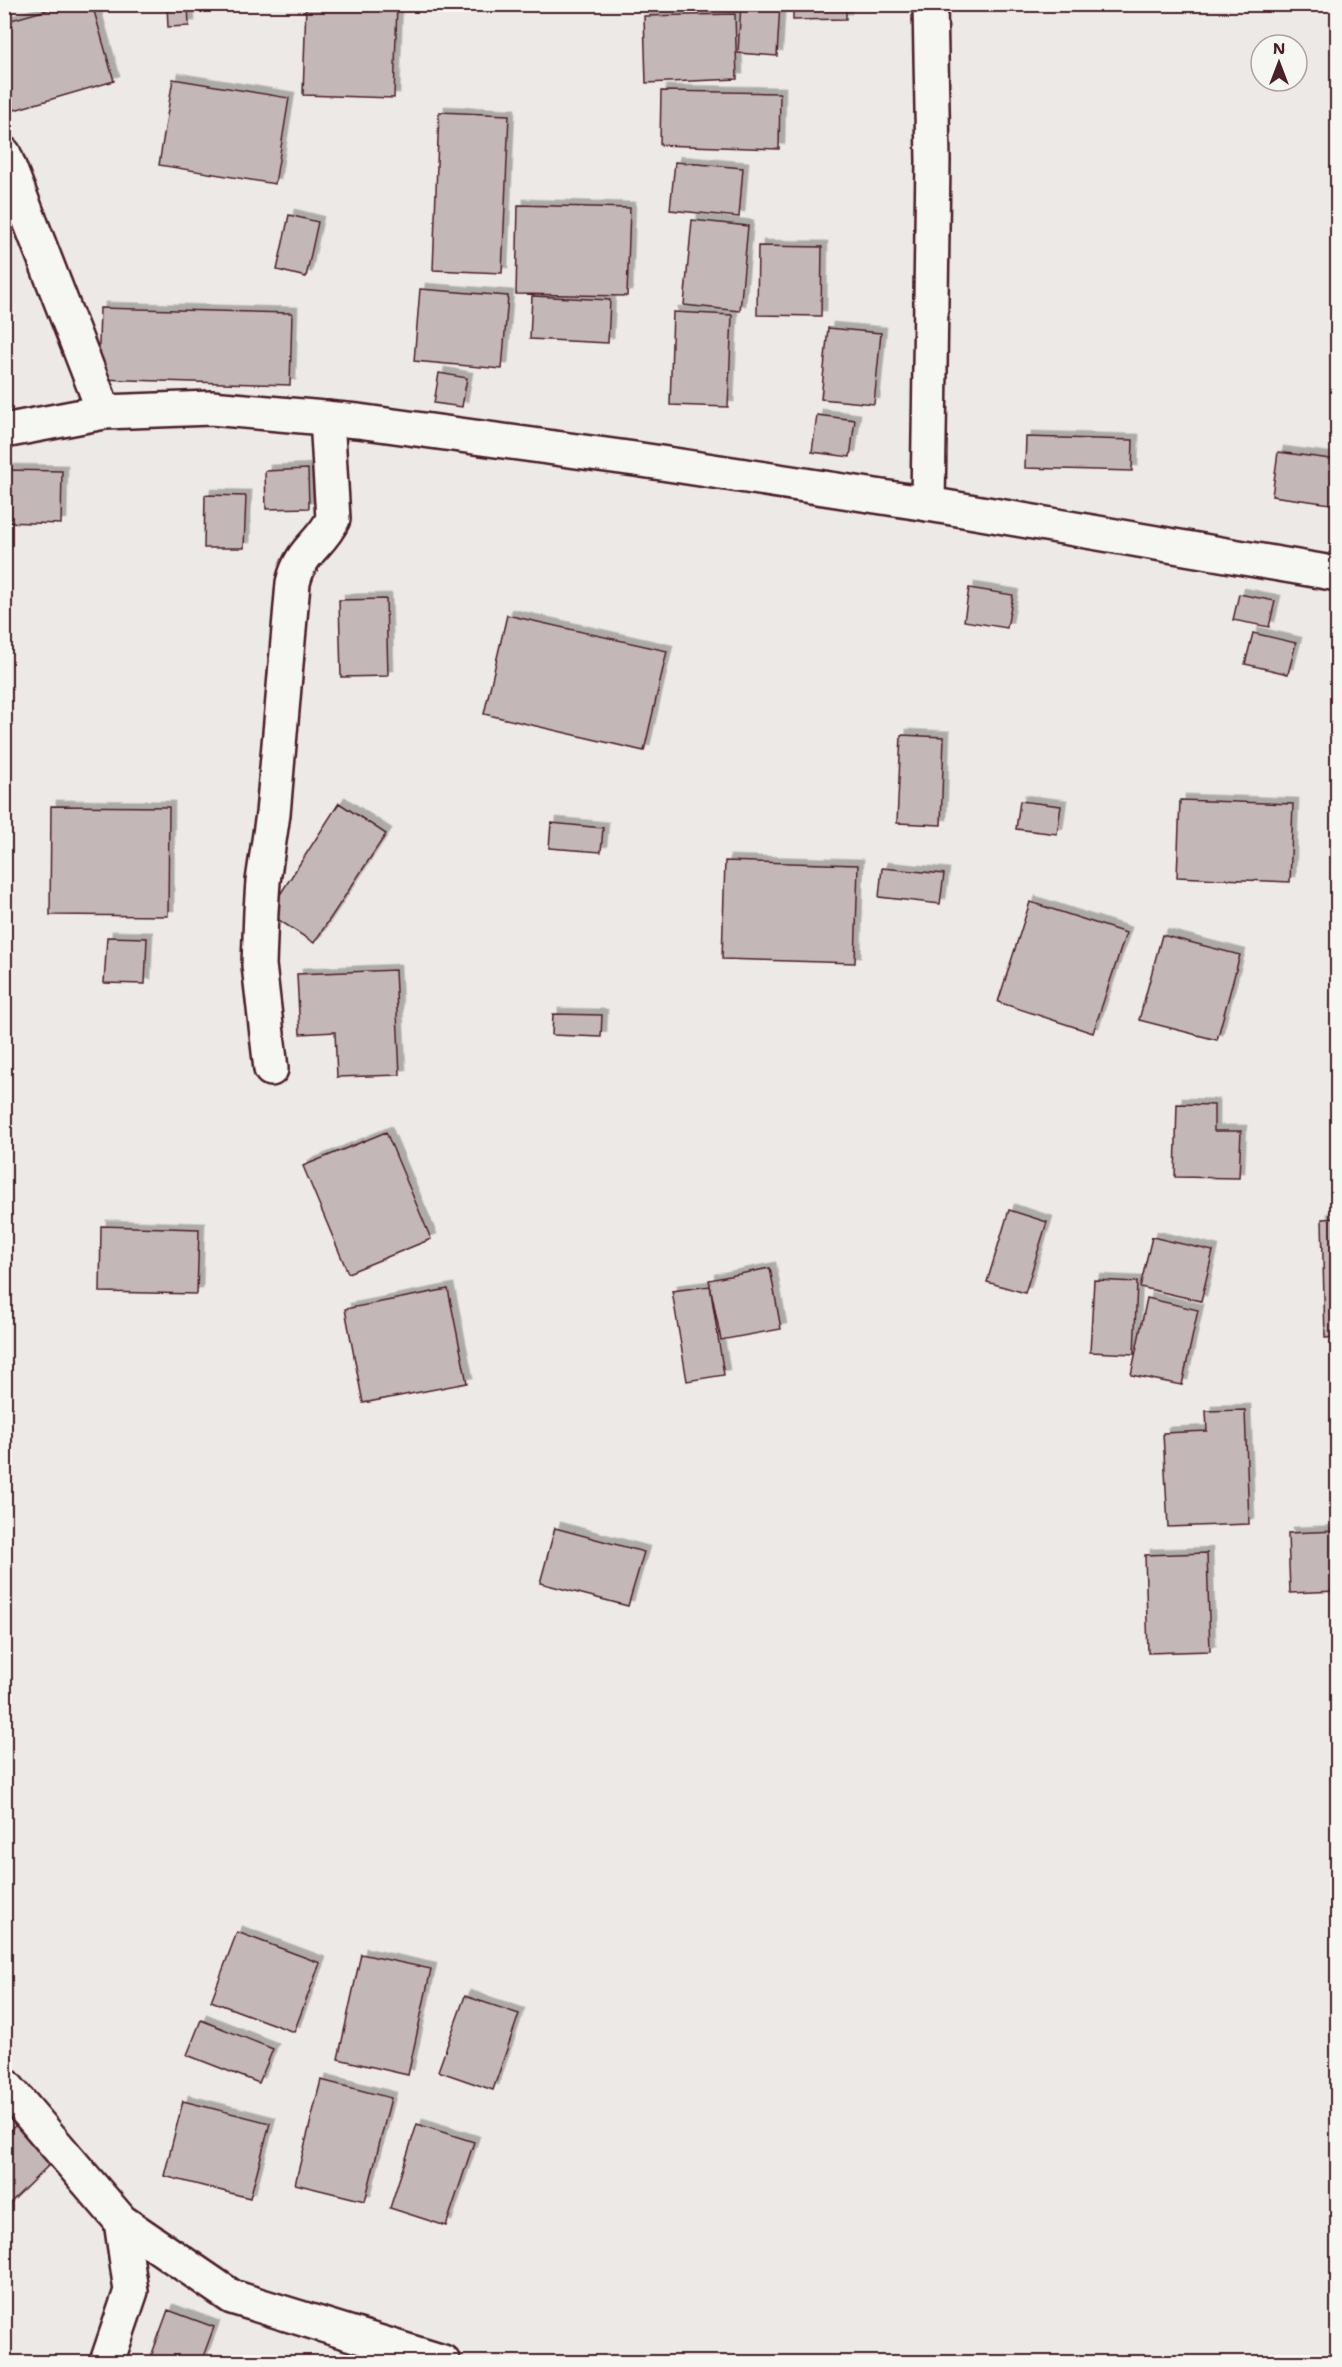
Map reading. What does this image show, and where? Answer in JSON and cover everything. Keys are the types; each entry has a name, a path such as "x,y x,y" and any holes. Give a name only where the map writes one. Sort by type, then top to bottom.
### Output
{"street":[{"path":"928,504 933,160 930,4"},
{"path":"4,154 104,412"},
{"path":"4,431 104,412 211,408 327,418 634,459 928,504 1338,574"},
{"path":"271,1069 259,965 263,881 273,814 296,567 303,555 327,531 333,519 327,418"},
{"path":"4,2084 121,2221 232,2297 443,2362"},
{"path":"107,2362 131,2291 121,2221"}],"building":[{"path":"68,4 92,4 114,81 4,113 4,22"},
{"path":"167,4 188,4 189,26 168,27"},
{"path":"306,4 397,4 394,98 303,95"},
{"path":"741,4 780,4 777,56 738,53"},
{"path":"793,4 846,4 846,19 793,20"},
{"path":"735,14 737,79 646,83 644,16"},
{"path":"173,79 289,98 275,184 159,165"},
{"path":"661,91 780,93 779,149 660,145"},
{"path":"439,112 509,115 502,273 433,270"},
{"path":"675,162 743,168 739,217 670,210"},
{"path":"518,205 630,208 627,296 516,294"},
{"path":"289,215 318,222 306,277 277,270"},
{"path":"692,220 748,226 740,311 684,305"},
{"path":"758,246 822,247 821,316 757,315"},
{"path":"420,289 508,296 502,369 414,361"},
{"path":"532,296 610,300 608,343 530,339"},
{"path":"100,308 292,313 290,385 98,379"},
{"path":"673,312 732,315 728,407 670,405"},
{"path":"828,328 881,333 874,404 821,399"},
{"path":"439,373 467,378 462,407 434,403"},
{"path":"817,415 855,420 850,457 812,452"},
{"path":"1026,437 1133,440 1132,471 1025,468"},
{"path":"1278,452 1338,460 1338,505 1272,496"},
{"path":"308,469 309,508 266,509 265,471"},
{"path":"4,470 62,471 61,524 4,522"},
{"path":"205,495 246,496 244,548 204,548"},
{"path":"969,588 1013,595 1007,628 964,621"},
{"path":"1239,594 1275,601 1269,627 1233,620"},
{"path":"386,599 388,676 341,677 339,600"},
{"path":"507,615 667,651 644,751 484,714"},
{"path":"1253,633 1296,643 1288,674 1245,664"},
{"path":"901,735 944,737 941,825 897,823"},
{"path":"1180,800 1293,804 1290,882 1177,877"},
{"path":"1020,801 1061,806 1057,834 1016,829"},
{"path":"339,803 386,834 314,943 268,913"},
{"path":"51,806 169,807 168,916 50,915"},
{"path":"551,823 603,828 601,852 549,848"},
{"path":"725,861 858,865 855,963 722,959"},
{"path":"882,868 944,874 940,904 879,897"},
{"path":"1030,902 1126,933 1093,1033 998,1002"},
{"path":"1162,935 1240,955 1217,1040 1139,1020"},
{"path":"107,937 147,938 145,984 104,983"},
{"path":"395,970 400,1075 337,1077 335,1032 300,1034 297,974"},
{"path":"553,1014 602,1015 601,1037 552,1035"},
{"path":"1177,1104 1214,1105 1214,1131 1241,1131 1239,1178 1175,1177"},
{"path":"386,1132 431,1239 348,1273 303,1166"},
{"path":"1009,1210 1047,1222 1025,1293 987,1282"},
{"path":"1338,1218 1338,1337 1325,1338 1322,1219"},
{"path":"101,1226 199,1229 197,1294 100,1292"},
{"path":"1152,1237 1213,1251 1201,1301 1140,1287"},
{"path":"770,1268 781,1329 721,1340 709,1280"},
{"path":"1094,1280 1137,1282 1134,1354 1090,1352"},
{"path":"710,1286 724,1375 687,1381 672,1291"},
{"path":"448,1289 467,1383 363,1403 345,1309"},
{"path":"1147,1298 1198,1310 1182,1385 1131,1375"},
{"path":"1245,1410 1249,1524 1168,1527 1163,1433 1207,1431 1206,1411"},
{"path":"555,1528 644,1552 628,1606 540,1583"},
{"path":"1338,1531 1338,1591 1290,1593 1288,1533"},
{"path":"1207,1553 1210,1651 1148,1653 1145,1555"},
{"path":"237,1932 320,1963 294,2032 211,2001"},
{"path":"361,1954 431,1969 408,2075 338,2059"},
{"path":"465,1996 519,2014 493,2090 438,2071"},
{"path":"201,2020 273,2049 259,2083 187,2055"},
{"path":"321,2080 391,2098 365,2201 295,2184"},
{"path":"183,2101 270,2123 250,2198 164,2176"},
{"path":"417,2124 474,2142 446,2226 390,2208"},
{"path":"16,2125 52,2162 4,2209 4,2136"},
{"path":"168,2310 214,2327 201,2362 149,2362"}]}
